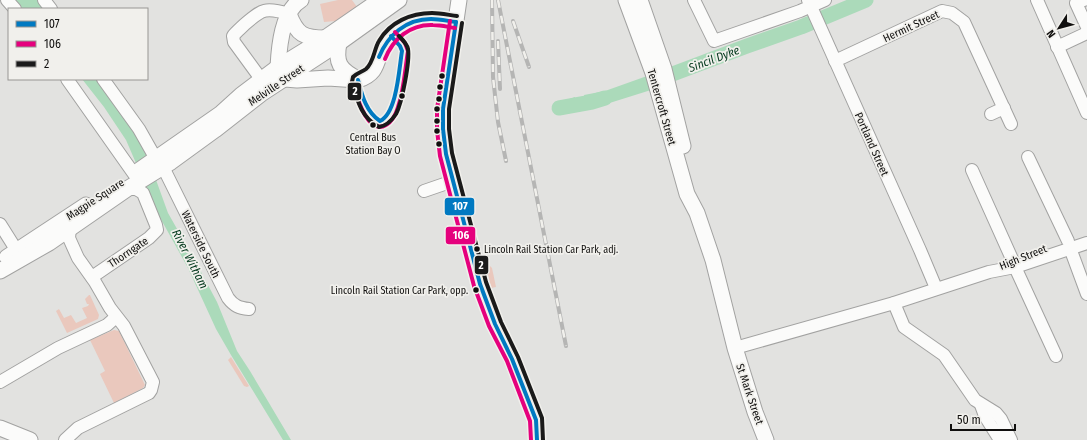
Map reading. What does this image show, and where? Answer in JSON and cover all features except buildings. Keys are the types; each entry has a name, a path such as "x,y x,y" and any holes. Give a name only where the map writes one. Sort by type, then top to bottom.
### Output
{"main road":[{"path":"301,0 295,4 289,14 283,32 281,73 297,80 328,78 358,80 368,76 374,71 382,48 391,36 402,26 415,21 428,19 456,22"},
{"name":"Melville Street","path":"332,41 380,0"},
{"name":"Melville Street","path":"148,169 215,130 261,94 281,73 399,0"},
{"path":"459,0 443,109 443,129 446,154 483,295 512,359 536,420 537,440"},
{"name":"Tentercroft Street","path":"626,0 659,71"},
{"name":"Tentercroft Street","path":"640,0 663,86 698,201 698,213 713,260 734,348"},
{"path":"289,14 293,25 300,33 310,37 332,41 337,51 338,63 346,73 358,80"},
{"name":"Melville Street","path":"148,169 220,114 261,79 281,73"},
{"name":"Magpie Square","path":"57,234 127,189 148,169"},
{"name":"Magpie Square","path":"57,234 148,169"},
{"path":"0,262 17,251 57,234"},
{"path":"0,271 57,234"},
{"name":"St Mark Street","path":"734,348 766,440"},
{"path":"527,440 525,417 528,402"},
{"path":"0,428 30,440"}],"street":[{"path":"7,0 14,8"},
{"path":"44,0 50,8"},
{"path":"694,0 714,41 800,11 825,0"},
{"path":"1037,0 1087,113"},
{"path":"1078,1 1087,27"},
{"name":"Portland Street","path":"811,6 936,288"},
{"name":"Hermit Street","path":"836,61 942,6 964,22 1011,124"},
{"path":"261,79 234,42 233,36 257,13 268,10 277,10 289,14"},
{"path":"1057,47 1087,32"},
{"path":"68,80 148,169"},
{"name":"Waterside South","path":"104,80 139,128 148,169 228,298 238,307 249,309"},
{"path":"991,114 1004,108"},
{"path":"1028,157 1069,245 1087,294"},
{"path":"972,170 1056,356"},
{"path":"424,191 453,182"},
{"name":"Thorngate","path":"92,277 148,238 157,230 144,195 141,191 136,189 127,189"},
{"path":"0,224 17,251"},
{"path":"57,234 69,238 78,258 92,277 116,317 124,326 153,382 151,390 146,395 78,428 65,440"},
{"path":"57,234 60,243 78,258"},
{"name":"High Street","path":"1069,245 1087,234"},
{"name":"High Street","path":"734,348 894,302 1069,245 1087,243"},
{"path":"894,302 904,327 944,356 975,400 981,405 996,412 1011,440"},
{"path":"0,382 58,348 106,325 116,317"},
{"path":"981,405 985,416 1000,440"}],"shaded area":[{"path":"338,0 352,0 357,7 336,21 324,22 320,4"},
{"path":"488,264 492,268 496,287 491,288 486,265"},
{"path":"89,295 99,315 98,319 67,333 56,311 59,309 64,318 71,315 76,323 87,318 82,308 88,306 89,304 87,304 85,299"},
{"path":"114,330 119,331 145,385 143,388 114,403 100,374 105,371 90,340"},
{"path":"231,357 249,386 244,386 228,360"}],"water":[{"path":"15,0 38,0 44,8 22,8"},
{"path":"647,76 651,90 587,109 584,95 605,91"},
{"name":"River Witham","path":"83,80 101,80 134,130 147,155 168,213 217,302 237,351 291,440 283,440 216,329 188,268 158,214 126,140 104,107"},
{"path":"575,97 578,110 560,112 558,103"}],"waterway":[{"name":"Sincil Dyke","path":"654,81 801,27 866,0"},
{"name":"Sincil Dyke","path":"559,108 605,98"}],"railway":[{"path":"492,0 493,77 498,122 506,161"},
{"path":"498,0 566,346"},
{"path":"513,21 529,67"},
{"path":"498,41 500,89"}],"transit line":[{"name":"2","path":"399,36 406,44 408,49 407,72 403,92 396,114 389,122 379,127 368,119 361,108 352,82 353,77 369,66 379,41 395,24 409,17 424,13 438,13 457,16"},
{"name":"107","path":"379,57 387,42 393,35 406,25 431,19 456,22"},
{"name":"106","path":"450,21 437,109 437,130 440,156 474,286 489,326 507,361 530,421 531,440"},
{"name":"107","path":"456,22 443,109 443,129 446,154 480,284 495,324 512,359 536,420 537,440"},
{"name":"2","path":"462,23 449,109 449,129 452,153 486,282 501,322 518,357 542,418 543,440"},
{"name":"106","path":"385,59 388,52 398,39 410,30 425,25 439,25 455,28"},
{"name":"106","path":"352,82 363,112 373,125 379,127 386,125 391,121 395,115 400,100 408,51 405,43 395,32"},
{"name":"107","path":"358,80 368,108 380,121 386,116 394,100 402,51 400,46 391,36"}],"place":[{"name":"Central Bus Station Bay O","path":"373,125"},
{"name":"Lincoln Rail Station Car Park, adj.","path":"477,249"},
{"name":"Lincoln Rail Station Car Park, opp.","path":"476,290"}]}
